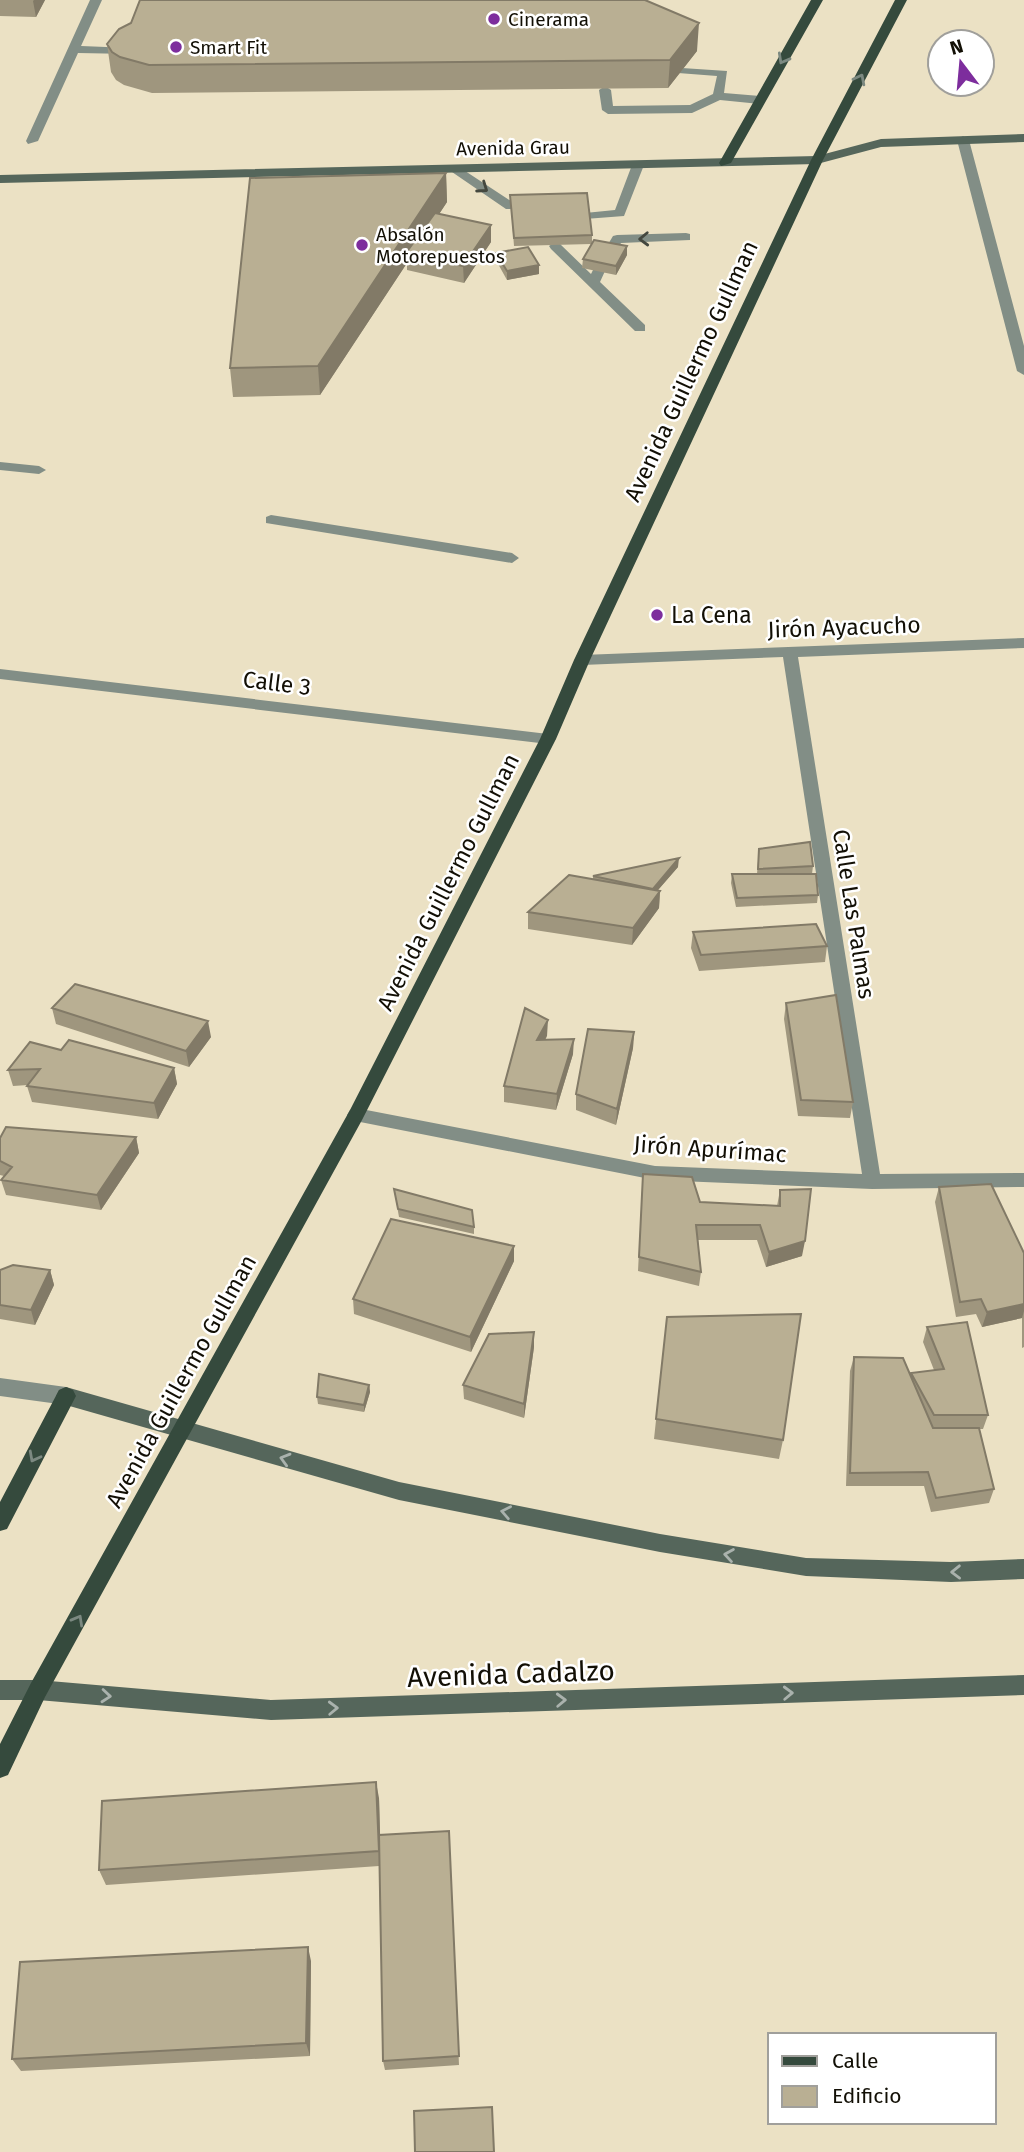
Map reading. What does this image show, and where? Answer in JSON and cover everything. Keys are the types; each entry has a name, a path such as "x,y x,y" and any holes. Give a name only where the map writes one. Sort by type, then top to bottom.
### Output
{"main road":[{"path":"725,163 817,0"},
{"name":"Avenida Guillermo Gullman","path":"0,1767 38,1690 356,1115 548,739 582,660 817,160 901,0"},
{"path":"0,1522 66,1396"}],"street":[{"path":"32,141 96,0"},
{"path":"74,50 135,51"},
{"path":"682,71 723,73 718,96"},
{"path":"605,90 608,110 692,109 718,96 761,100"},
{"name":"Avenida Grau","path":"1,181 817,160 881,143 1024,138"},
{"path":"963,140 1024,371"},
{"path":"610,251 617,239 620,213 638,165"},
{"path":"457,169 510,206"},
{"path":"589,216 620,213"},
{"path":"617,239 686,237"},
{"path":"555,246 596,277 640,327"},
{"path":"0,466 39,470"},
{"path":"271,520 512,558"},
{"name":"Jirón Ayacucho","path":"582,660 1024,643"},
{"name":"Calle Las Palmas","path":"790,652 873,1182"},
{"name":"Calle 3","path":"0,674 548,739"},
{"name":"Jirón Apurímac","path":"356,1115 655,1174 873,1182 1024,1180"},
{"path":"0,1387 66,1396 399,1491 660,1543 806,1567 951,1572 1024,1569"},
{"name":"Avenida Cadalzo","path":"0,1690 38,1690 271,1710 1024,1685"}],"building":[{"path":"140,0 645,0 699,23 670,60 149,65 120,57 112,52 107,44 119,29 131,23"},
{"path":"446,173 318,366 230,368 250,178"},
{"path":"587,193 592,235 514,238 510,195"},
{"path":"435,213 491,225 463,266 406,253"},
{"path":"594,240 627,246 616,266 583,259"},
{"path":"528,247 539,265 507,271 496,253"},
{"path":"810,842 813,866 758,869 759,849"},
{"path":"679,858 653,889 593,876"},
{"path":"732,874 816,874 818,895 737,898"},
{"path":"569,875 660,891 633,928 528,912"},
{"path":"816,924 827,946 701,955 693,932"},
{"path":"75,984 208,1021 186,1051 52,1008"},
{"path":"836,995 853,1102 801,1100 786,1003"},
{"path":"525,1008 548,1020 537,1040 574,1039 557,1094 504,1086"},
{"path":"588,1029 634,1032 617,1109 576,1094"},
{"path":"69,1040 174,1068 154,1103 27,1086 40,1069 8,1070 30,1042 61,1050"},
{"path":"6,1127 136,1137 97,1195 1,1180 12,1167 0,1161 0,1138"},
{"path":"643,1174 692,1177 700,1202 780,1206 780,1190 811,1189 805,1241 769,1252 760,1225 696,1225 701,1272 639,1257"},
{"path":"991,1184 1024,1253 1024,1304 987,1312 981,1299 960,1302 939,1187"},
{"path":"394,1189 472,1210 474,1227 398,1209"},
{"path":"391,1219 514,1246 470,1337 353,1299"},
{"path":"13,1265 50,1270 31,1310 0,1305 0,1270"},
{"path":"801,1314 783,1440 656,1419 667,1317"},
{"path":"967,1322 988,1415 934,1415 911,1373 944,1369 927,1327"},
{"path":"534,1332 524,1404 463,1385 489,1334"},
{"path":"854,1357 903,1358 933,1428 979,1428 994,1489 936,1498 928,1472 850,1473"},
{"path":"319,1374 369,1385 364,1405 317,1397"},
{"path":"376,1782 379,1851 99,1870 102,1801"},
{"path":"449,1831 459,2056 383,2061 379,1835"},
{"path":"308,1947 306,2043 12,2059 20,1962"},
{"path":"492,2107 494,2152 415,2152 414,2111"}],"place":[{"name":"Cinerama","path":"494,19"},
{"name":"Smart Fit","path":"176,47"},
{"name":"Absalón Motorepuestos","path":"362,245"},
{"name":"La Cena","path":"657,615"}]}
